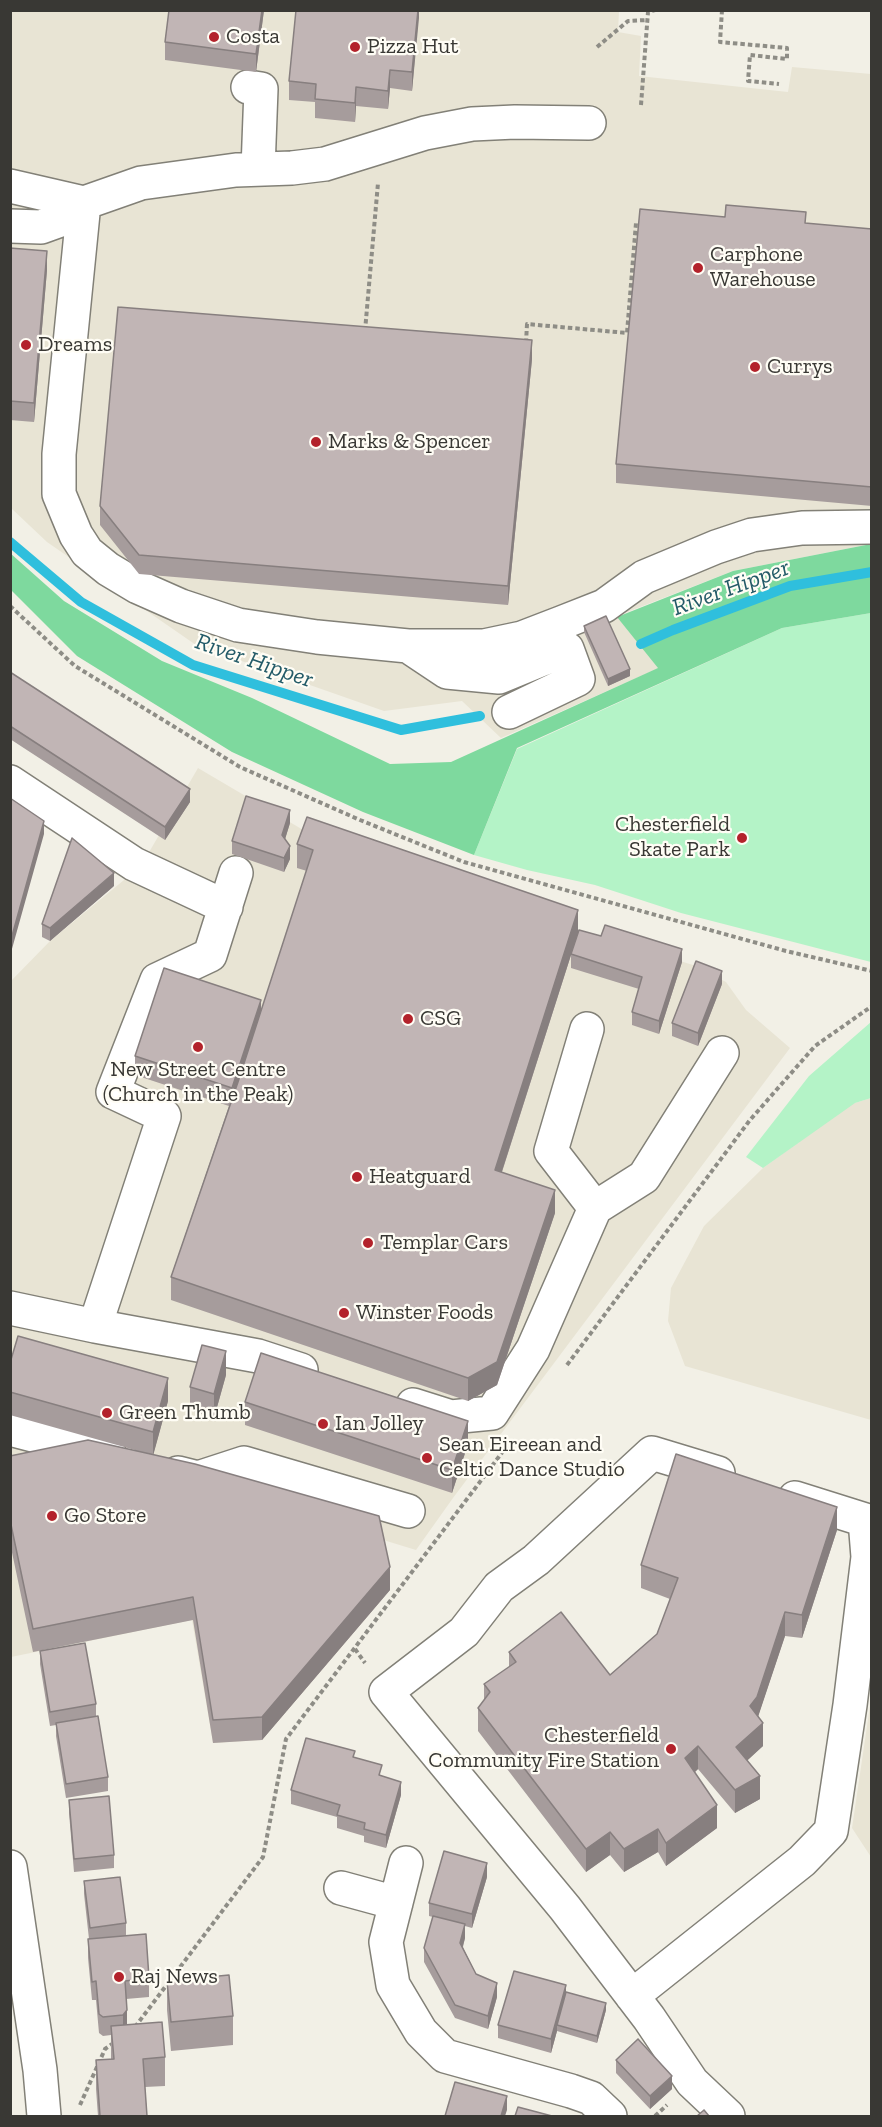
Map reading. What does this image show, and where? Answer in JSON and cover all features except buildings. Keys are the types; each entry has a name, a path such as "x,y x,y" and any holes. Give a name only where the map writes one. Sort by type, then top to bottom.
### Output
{"street":[{"path":"248,87 261,89 258,169"},
{"path":"10,226 41,227 66,218 84,203 141,183 236,170 325,164 425,133 472,124 589,123"},
{"path":"10,186 84,203"},
{"path":"84,203 59,454 59,494 75,535 87,552 108,569 138,587 181,606 238,625 317,637 408,646 484,646 522,638 604,606 644,577 752,535 802,528 872,527"},
{"path":"408,646 447,672 499,677 567,649 578,680 508,712"},
{"path":"10,782 134,864 226,907"},
{"path":"95,1326 164,1116 113,1092 157,980 210,955 236,873"},
{"path":"587,1029 551,1151 595,1208"},
{"path":"383,1396 451,1417 492,1413 533,1349 595,1208 644,1177 722,1053"},
{"path":"10,1308 258,1356 326,1378"},
{"path":"10,1429 198,1478 244,1463 408,1511"},
{"path":"632,1996 802,1861 831,1831 850,1705 868,1557 865,1520 652,1453 536,1560 499,1587 464,1632 386,1692 565,1908 632,1996 692,2082 728,2116"},
{"path":"406,1863 386,1942 393,1984 421,2032 445,2056 591,2098 610,2116"},
{"path":"10,1867 40,2070 44,2116"},
{"path":"341,1888 396,1903"}],"path":[{"path":"641,105 648,12 655,10"},
{"path":"723,10 720,42 787,48 787,59 750,55 748,81 779,84"},
{"path":"597,47 628,21 647,20"},
{"path":"363,341 378,185 370,151"},
{"path":"526,344 528,324 627,333 636,224 648,224"},
{"path":"10,606 75,666 94,678 240,767 360,820 464,862 786,951 872,971"},
{"path":"561,1372 750,1120 815,1046 872,1006"},
{"path":"130,2033 263,1857 286,1739 508,1445"},
{"path":"80,2107 105,2049 122,2038"}],"shaded area":[{"path":"10,11 619,11 618,32 641,36 639,76 788,92 792,67 871,74 871,544 733,571 617,616 659,668 501,738 462,701 384,711 196,645 47,542 11,508"},
{"path":"198,768 310,834 483,900 693,965 726,982 746,1010 790,1048 416,1550 380,1539 390,1590 262,1740 213,1743 192,1620 11,1657 10,1436 200,1468 10,1415 11,981 50,941 141,866"},
{"path":"871,1098 871,1420 685,1366 668,1321 671,1288 704,1226 763,1168 851,1104"},
{"path":"871,1699 871,1857 852,1828"}],"green space":[{"path":"871,544 871,613 782,628 517,748 474,855 363,812 232,752 77,656 11,590 10,553 64,601 162,661 252,698 390,764 451,762 658,668 617,617 733,571"},
{"path":"871,613 871,962 681,913 595,885 527,870 474,855 517,749 782,628"},
{"path":"871,1022 871,1098 855,1103 763,1168 746,1157 809,1076"}],"waterway":[{"name":"River Hipper","path":"10,542 81,602 193,665 401,730 480,716"},
{"name":"River Hipper","path":"641,644 790,586 872,572"}],"place":[{"name":"Costa","path":"214,37"},
{"name":"Pizza Hut","path":"355,47"},
{"name":"Carphone Warehouse","path":"698,268"},
{"name":"Dreams","path":"26,345"},
{"name":"Currys","path":"755,367"},
{"name":"Marks & Spencer","path":"316,442"},
{"name":"Chesterfield Skate Park","path":"742,838"},
{"name":"CSG","path":"408,1019"},
{"name":"New Street Centre (Church in the Peak)","path":"198,1047"},
{"name":"Heatguard","path":"357,1177"},
{"name":"Templar Cars","path":"368,1243"},
{"name":"Winster Foods","path":"344,1313"},
{"name":"Green Thumb","path":"107,1413"},
{"name":"Ian Jolley","path":"323,1424"},
{"name":"Sean Eireean and Celtic Dance Studio","path":"427,1458"},
{"name":"Go Store","path":"52,1516"},
{"name":"Chesterfield Community Fire Station","path":"671,1749"},
{"name":"Raj News","path":"119,1977"}]}
